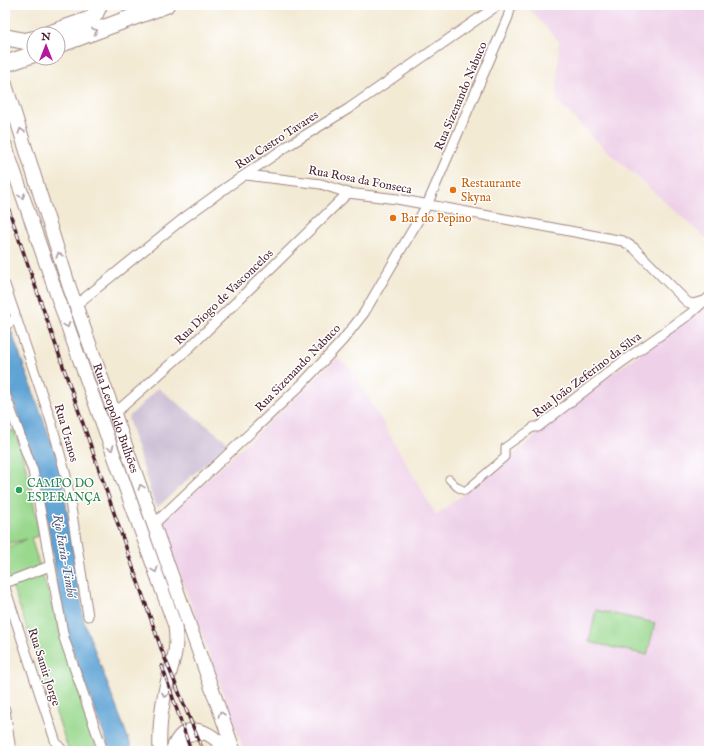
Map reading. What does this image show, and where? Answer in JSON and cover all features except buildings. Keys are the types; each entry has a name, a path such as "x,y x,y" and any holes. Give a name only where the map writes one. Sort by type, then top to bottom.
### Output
{"highway":[{"path":"66,27 91,18 96,14 99,5"},
{"path":"66,42 166,5"},
{"path":"5,37 26,41"},
{"path":"5,64 26,57"}],"main road":[{"name":"Rua Leopoldo Bulhões","path":"5,83 76,305 234,751"},
{"name":"Rua Leopoldo Bulhões","path":"5,145 40,249 175,626 177,640 176,652 164,697 160,751"},
{"path":"40,249 51,267 66,298 70,304 76,305"},
{"path":"172,751 176,742 184,732 197,730 214,738 228,751"}],"street":[{"name":"Rua Castro Tavares","path":"76,305 184,218 289,145 352,107 498,5"},
{"name":"Rua Sizenando Nabuco","path":"154,524 302,384 342,342 374,297 427,205 508,17 510,5"},
{"name":"Rua Rosa da Fonseca","path":"246,175 321,184 348,192 427,205 623,242 634,248 687,302 692,304 706,299"},
{"name":"Rua Diogo de Vasconcelos","path":"114,414 212,326 348,192"},
{"name":"Rua Uranos","path":"5,285 10,322 51,421 66,476 88,616"},
{"name":"Rua João Zeferino da Silva","path":"449,479 456,487 465,491 505,457 505,447 534,427 538,428 622,362 690,314 706,299"},
{"path":"5,394 33,472 64,638 103,751"},
{"path":"5,583 50,566"},
{"name":"Rua Samir Jorge","path":"6,593 56,743 63,751"},
{"path":"5,710 11,751"},
{"path":"186,751 183,741 195,736 209,740 221,751"}],"shaded area":[{"path":"525,5 709,5 709,241 594,139 557,100 559,41"},
{"path":"709,304 709,751 244,751 162,523 337,358 353,371 436,515 507,460 595,386"},
{"path":"158,388 228,442 158,507 154,503 128,418"}],"green space":[{"path":"14,430 26,470 37,522 39,536 31,538 97,751 69,751 5,565 5,548 27,539 5,544 5,433"},
{"path":"596,610 655,623 647,655 589,642"}],"water":[{"name":"Rio Faria-Timbó","path":"5,314 60,466 84,622 133,751 110,751 64,627 41,480 5,379"}],"railway":[{"path":"5,199 162,651 203,751"},
{"path":"162,666 191,751"}],"place":[{"name":"Restaurante Skyna","path":"453,190"},
{"name":"Bar do Pepino","path":"393,218"},
{"name":"CAMPO DO ESPERANÇA","path":"19,490"}]}
